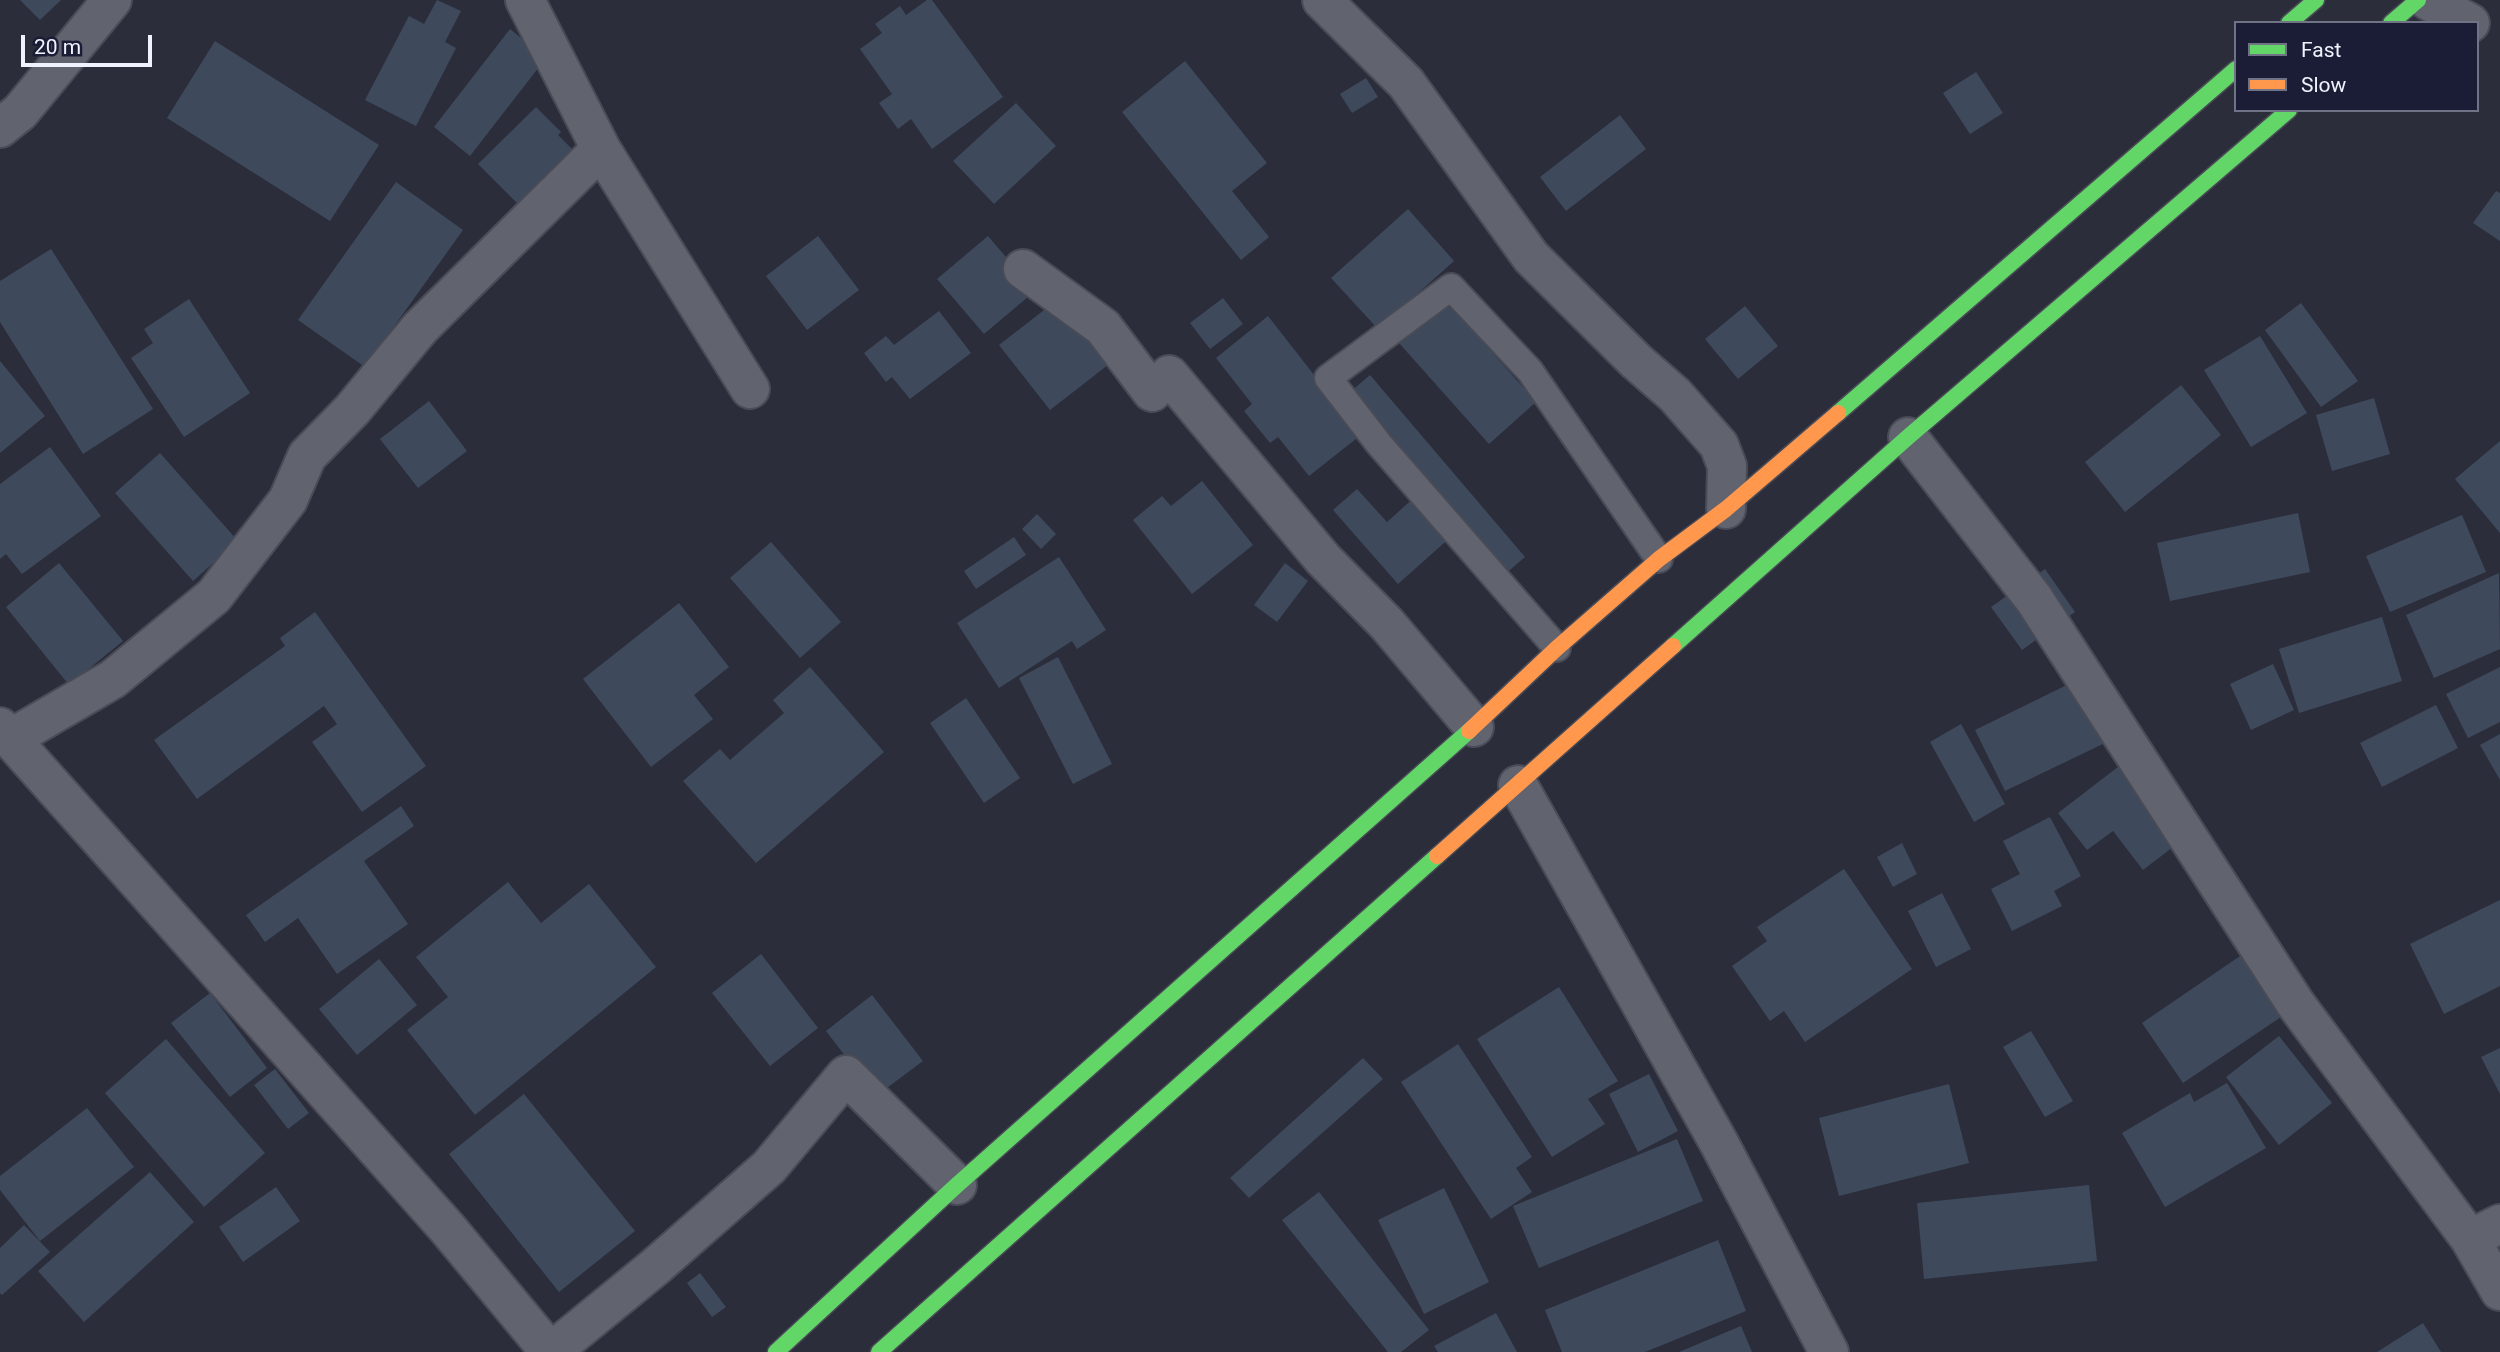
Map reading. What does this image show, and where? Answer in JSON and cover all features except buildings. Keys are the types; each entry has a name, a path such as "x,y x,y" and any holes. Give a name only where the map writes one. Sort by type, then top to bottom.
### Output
{"highway":[{"path":"2291,21 2316,0"},
{"path":"2393,21 2417,0"},
{"path":"776,1352 957,1185 1474,727 1557,648 1659,559 1726,509 2234,71"},
{"path":"878,1352 1908,437 2287,112"}],"street":[{"path":"0,128 20,112 112,0"},
{"path":"525,0 601,149 750,389"},
{"path":"1322,0 1406,83 1531,257 1675,396 1719,445 1727,466 1726,509"},
{"path":"2427,0 2466,21"},
{"path":"2479,28 2500,38"},
{"path":"601,149 420,328 352,410 307,456 288,500 214,596 113,679 5,733 448,1230 551,1352 769,1167 846,1075 957,1185"},
{"path":"1023,269 1103,327 1160,384 1322,559 1387,624 1474,727"},
{"path":"1908,437 2034,599 2295,1003 2485,1231 2500,1291"},
{"path":"1518,785 1720,1143 1829,1352"}],"lane":[{"path":"1557,648 1379,444 1328,379 1451,287 1530,371 1659,559"}],"traffic: fast":[{"path":"2291,21 2316,0"},
{"path":"2393,21 2418,0"},
{"path":"1838,413 2234,71"},
{"path":"1673,646 1908,437 2287,112"},
{"path":"776,1352 957,1185 1469,731"},
{"path":"879,1352 1437,856"}],"traffic: slow":[{"path":"1469,731 1557,648 1659,559 1726,509 1838,413"},
{"path":"1437,856 1673,646"}]}
